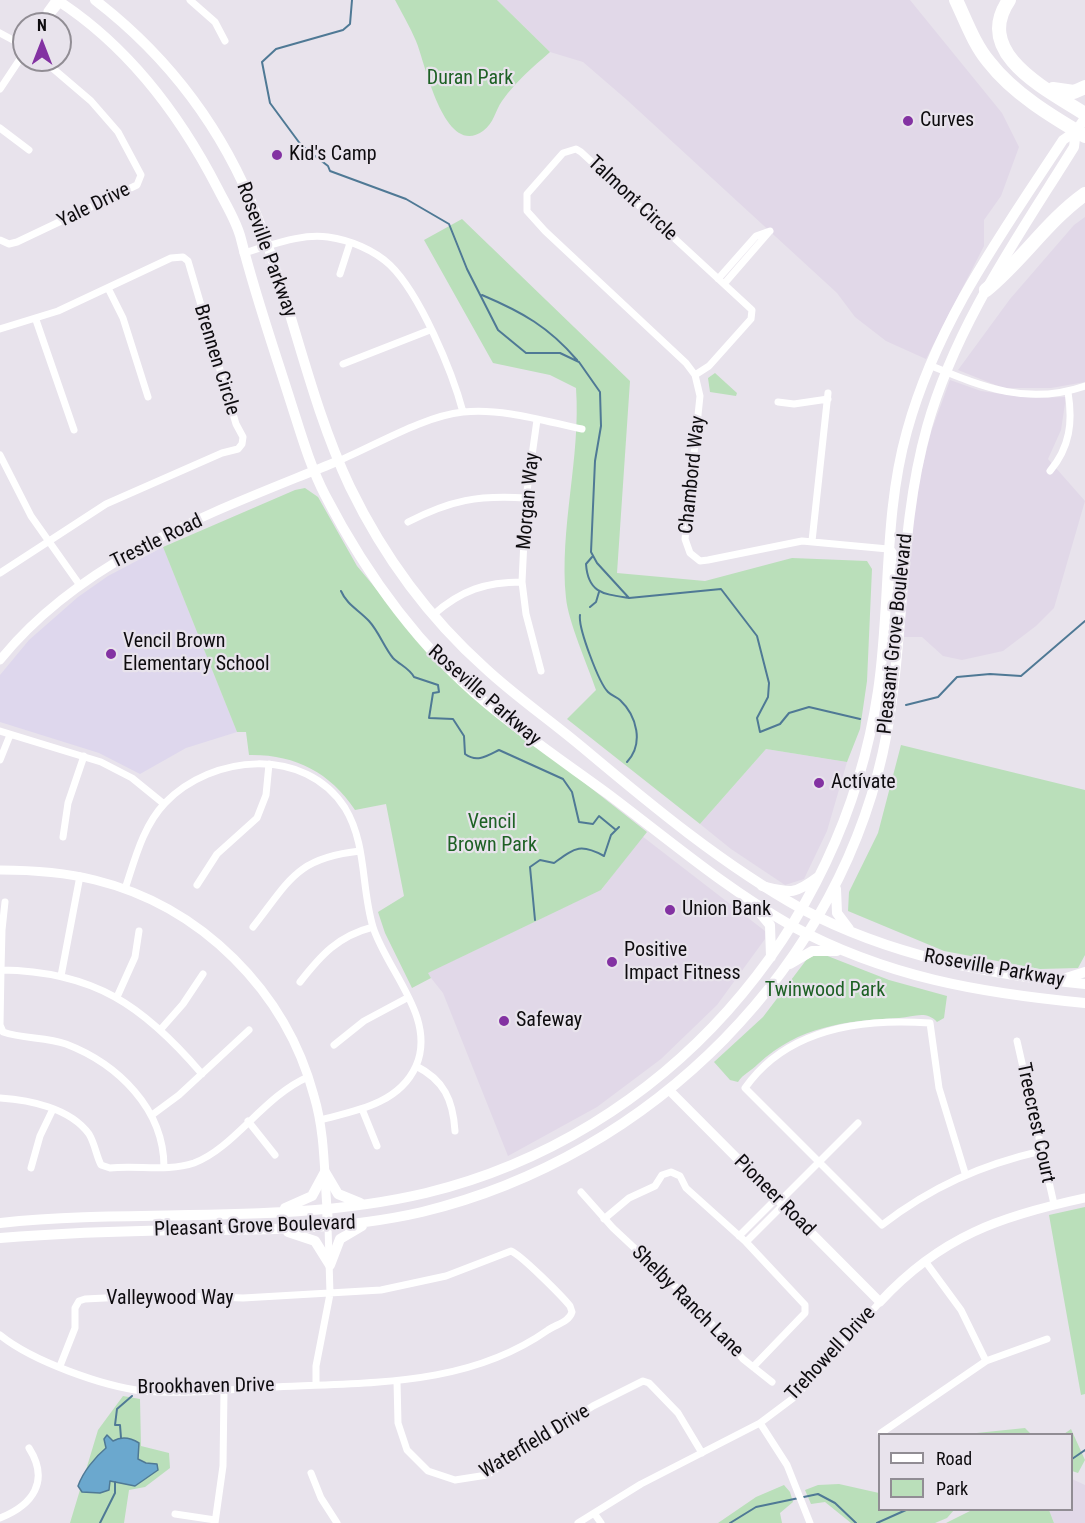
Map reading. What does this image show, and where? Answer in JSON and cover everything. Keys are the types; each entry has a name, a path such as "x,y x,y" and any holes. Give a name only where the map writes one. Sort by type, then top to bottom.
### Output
{"highway":[{"path":"956,0 975,41 1002,77 1017,91 1081,134"},
{"path":"1009,0 1000,21 1002,47 1011,62 1085,116"},
{"path":"1041,84 1065,93 1085,87"},
{"path":"986,290 1004,275 1049,224 1085,194"}],"main road":[{"name":"Roseville Parkway","path":"95,0 133,31 191,93 235,166 258,218 324,425 339,461 377,537 410,586 433,615 483,666 635,791 762,886 802,909 853,933 946,964 1012,976 1085,984"},
{"name":"Roseville Parkway","path":"59,1 112,44 170,108 206,166 241,238 243,254 300,435 324,493 377,586 446,666 522,732 609,795 700,867 751,902 807,935 887,967 952,986 1008,996 1085,1003"},
{"name":"Pleasant Grove Boulevard","path":"0,1238 328,1226 369,1222 425,1211 516,1180 573,1153 626,1121 669,1090 739,1025 788,966 836,884 859,830 879,767 890,711 905,541 915,473 929,420 965,328 1074,147 1081,134 1085,116"},
{"name":"Pleasant Grove Boulevard","path":"0,1222 276,1211 366,1205 451,1186 510,1167 592,1126 657,1080 706,1036 771,958 792,926 820,875 846,815 873,720 882,657 888,549 901,455 929,365 948,321 970,281 1063,140 1081,134"},
{"path":"888,549 895,560 892,612 899,624"},
{"path":"762,886 790,893 801,890 820,875"},
{"path":"836,884 837,913 853,933"},
{"path":"751,902 770,925 771,958"},
{"path":"788,966 812,951 846,952"},
{"path":"1057,980 1085,972"},
{"path":"626,1121 653,1092 657,1080"},
{"path":"276,1211 312,1196 325,1172 339,1194 366,1205"},
{"path":"327,1208 328,1226"},
{"path":"330,1265 340,1239 369,1222"},
{"path":"278,1229 315,1241 330,1265"}],"street":[{"path":"190,0 215,22 225,41"},
{"path":"0,89 12,71"},
{"name":"Yale Drive","path":"0,240 9,244 17,242 128,190 140,181 141,175 118,132 91,101 57,72"},
{"path":"0,128 29,150"},
{"name":"Talmont Circle","path":"576,149 724,284 749,305 752,315 709,366 695,375 686,363 532,218 526,204 527,194 563,153 576,149"},
{"path":"718,279 756,236 770,231 724,284"},
{"path":"243,254 310,236 327,236 378,255 404,282 430,330 451,374 463,412"},
{"path":"340,274 350,243"},
{"name":"Brennen Circle","path":"0,329 36,320 171,258 183,257 188,261 236,424 243,437 238,449 222,453 106,504 48,542"},
{"path":"108,288 123,318 148,397"},
{"path":"36,320 74,430"},
{"path":"343,364 430,330"},
{"path":"929,365 1005,393 1068,392 1085,386"},
{"name":"Chambord Way","path":"695,375 700,396 685,539 690,552 700,561 776,544 812,541 888,549"},
{"path":"1050,471 1068,439 1071,418 1068,392"},
{"path":"778,402 794,405 828,396 812,541"},
{"path":"339,461 429,422 463,412 503,413 582,429"},
{"name":"Morgan Way","path":"537,420 526,498 522,582 526,614 541,671"},
{"path":"0,455 19,496 48,542 79,584"},
{"name":"Trestle Road","path":"0,660 41,616 79,584 148,543 339,461"},
{"path":"408,522 462,499 493,496 526,498"},
{"path":"0,573 48,542"},
{"path":"433,615 449,602 477,586 495,582 522,582"},
{"path":"0,731 84,756 132,778 164,804"},
{"path":"0,760 10,735"},
{"path":"63,837 68,803 84,756"},
{"path":"197,885 217,854 249,828 257,818 266,795 269,764"},
{"path":"125,888 146,830 164,804 176,792 203,776 237,765 269,764 300,771 325,787 343,806 351,820 360,851 373,927 407,998 420,1030 421,1043 416,1066 400,1088 388,1097 362,1109 320,1120"},
{"path":"253,927 288,883 309,863 333,854 360,851"},
{"path":"0,870 80,876 125,888 181,916 240,964 269,999 286,1026 308,1077 320,1120 327,1208"},
{"path":"61,976 80,876"},
{"path":"5,902 2,930 0,1025 3,1032 41,1037 66,1044 91,1056 124,1080 152,1115 162,1137 164,1167"},
{"path":"300,982 332,945 345,937 373,927"},
{"path":"117,997 135,957 139,931"},
{"path":"1,970 61,976 117,997 161,1029 202,1074"},
{"path":"161,1029 183,1004 203,974"},
{"path":"334,1045 364,1021 407,998"},
{"path":"965,1173 939,1088 930,1023 846,1026 813,1034 783,1050 755,1074 745,1088 882,1225 933,1189 965,1173 1041,1151"},
{"path":"152,1115 202,1074 249,1030"},
{"name":"Treecrest Court","path":"1017,1041 1054,1204"},
{"path":"416,1066 428,1072 445,1089 453,1110 455,1131"},
{"path":"0,1098 27,1101 53,1109 82,1126 95,1146 101,1164 110,1168 164,1167 185,1165 207,1156 289,1086 308,1077"},
{"name":"Pioneer Road","path":"669,1090 880,1302"},
{"path":"31,1168 40,1136 53,1109"},
{"path":"362,1109 377,1146"},
{"path":"248,1120 275,1155"},
{"path":"746,1242 780,1202 858,1123"},
{"path":"604,1219 629,1198 655,1186 662,1175 671,1172 680,1176 686,1188 740,1236 805,1305 805,1312 753,1367"},
{"name":"Shelby Ranch Lane","path":"581,1192 604,1219 660,1275 681,1291 716,1332 772,1382"},
{"name":"Trehowell Drive","path":"578,1523 641,1484 760,1423 796,1396 880,1302 925,1261 954,1241 995,1221 1054,1204 1085,1198"},
{"path":"740,1236 780,1202"},
{"path":"316,1385 330,1294 328,1226"},
{"name":"Valleywood Way","path":"60,1366 75,1328 75,1308 79,1301 85,1299 165,1295 243,1298 381,1290 422,1282 465,1269 511,1251 519,1254 526,1264 570,1306 572,1312 566,1321 500,1357 450,1373 397,1381"},
{"path":"925,1261 961,1310 986,1361"},
{"name":"Brookhaven Drive","path":"0,1335 20,1348 97,1381 142,1391 224,1390 397,1381"},
{"path":"881,1433 986,1361 1047,1339"},
{"name":"Waterfield Drive","path":"397,1381 398,1423 407,1450 428,1471 446,1479 465,1480 487,1475 593,1406 643,1381 678,1413 702,1453"},
{"path":"175,1514 215,1521 223,1466 224,1390"},
{"path":"760,1423 782,1456 796,1484 810,1523"},
{"path":"0,1518 26,1504 34,1490 39,1471 38,1462 29,1448"},
{"path":"311,1473 321,1498 337,1523"},
{"path":"594,1513 601,1523"}],"shaded area":[{"path":"497,0 910,0 1002,113 1019,147 1001,196 984,220 984,246 926,359 886,341 855,317 837,293 627,100 583,62 550,52"},
{"path":"1085,217 1085,382 1051,388 1003,388 958,370 1010,299 1074,225"},
{"path":"950,380 981,391 1031,398 1066,397 1061,430 1048,459 1085,501 1054,608 1036,626 1003,651 962,660 943,656 922,637 904,637 915,497 931,432"},
{"name":"Vencil Brown Elementary School","path":"163,547 237,732 186,748 140,774 99,753 0,722 0,675 29,640 78,597 108,576"},
{"path":"766,749 847,762 827,831 804,879 785,885 731,849 700,824"},
{"path":"642,836 765,931 765,939 717,1005 661,1059 597,1107 508,1156 443,993 427,973 602,889"},
{"path":"1073,1479 1085,1485 1085,1523 1054,1523 1049,1511 1073,1511"}],"green space":[{"name":"Duran Park","path":"395,0 497,0 550,52 513,87 487,128 469,136 457,132 438,104 416,41"},
{"path":"462,219 630,381 617,573 705,581 792,558 867,561 872,569 867,681 860,729 847,762 766,749 700,824 567,719 596,690 574,631 566,598 565,546 576,440 576,388 550,375 493,363 424,240"},
{"path":"715,373 737,393 736,396 710,392 708,378"},
{"name":"Vencil Brown Park","path":"305,488 318,497 357,566 423,645 503,719 647,832 601,890 428,973 431,978 412,988 385,933 378,912 404,896 386,804 355,810 334,785 310,768 281,758 249,755 246,732 237,732 163,547 295,490"},
{"path":"901,745 1085,790 1085,955 1078,968 1040,969 944,951 848,911 849,892 878,833"},
{"name":"Twinwood Park","path":"816,955 825,955 889,980 947,996 944,1018 937,1022 929,1016 919,1015 860,1021 824,1028 790,1041 774,1051 738,1082 730,1080 714,1062 763,1017 807,959"},
{"path":"1085,1207 1085,1394 1081,1395 1049,1215"},
{"path":"123,1396 140,1399 141,1446 169,1453 170,1468 145,1487 129,1490 124,1523 70,1523 98,1430"},
{"path":"1025,1428 1030,1433 977,1433"},
{"path":"1073,1433 1085,1460 1078,1473 1073,1471"},
{"path":"839,1484 878,1493 878,1511 953,1511 947,1518 935,1523 851,1523 825,1502 811,1504 805,1490 818,1485"},
{"path":"784,1485 790,1492 793,1502 780,1513 782,1523 718,1523 756,1497"},
{"path":"970,1511 1049,1511 1054,1523 946,1523"}],"water":[{"path":"107,1435 113,1441 126,1438 139,1443 138,1459 146,1463 157,1464 158,1470 135,1486 110,1481 109,1490 100,1493 82,1492 78,1486 80,1481 90,1465 106,1448 104,1439"}],"waterway":[{"path":"352,0 350,24 343,30 276,49 262,62 270,103 301,145 328,166 330,171 406,199 449,224 467,269 498,330 526,353 560,353 579,362 600,392 601,426 595,461 591,552 597,563 629,598 721,589 757,636 769,683 768,697 757,718 760,732 780,724 789,713 809,707 860,719"},
{"path":"482,295 510,308 545,329 577,360"},
{"path":"592,557 586,564 587,574 594,586 604,593 629,598"},
{"path":"341,591 350,604 373,625 393,658 414,677 438,685 439,692 433,693 429,718 453,719 464,736 465,754 478,758 499,750 563,779 572,792 579,822 593,824 599,816 616,830"},
{"path":"590,607 596,602 599,592"},
{"path":"580,615 586,643 604,687 626,707 634,722 637,739 627,762"},
{"path":"906,705 938,697 957,677 990,674 1021,676 1085,621"},
{"path":"535,920 530,867 540,860 554,863 578,849 589,849 604,856 611,835 619,827"},
{"path":"121,1438 120,1425 115,1425 117,1409 132,1396"},
{"path":"1073,1458 1085,1450"},
{"path":"100,1523 115,1493 115,1482"},
{"path":"730,1523 756,1507 818,1494 835,1503 856,1523"},
{"path":"877,1523 904,1511"}],"place":[{"name":"Curves","path":"908,121"},
{"name":"Kid's Camp","path":"277,155"},
{"name":"Vencil Brown Elementary School","path":"111,654"},
{"name":"Actívate","path":"819,783"},
{"name":"Union Bank","path":"670,910"},
{"name":"Positive Impact Fitness","path":"612,962"},
{"name":"Safeway","path":"504,1021"}]}
